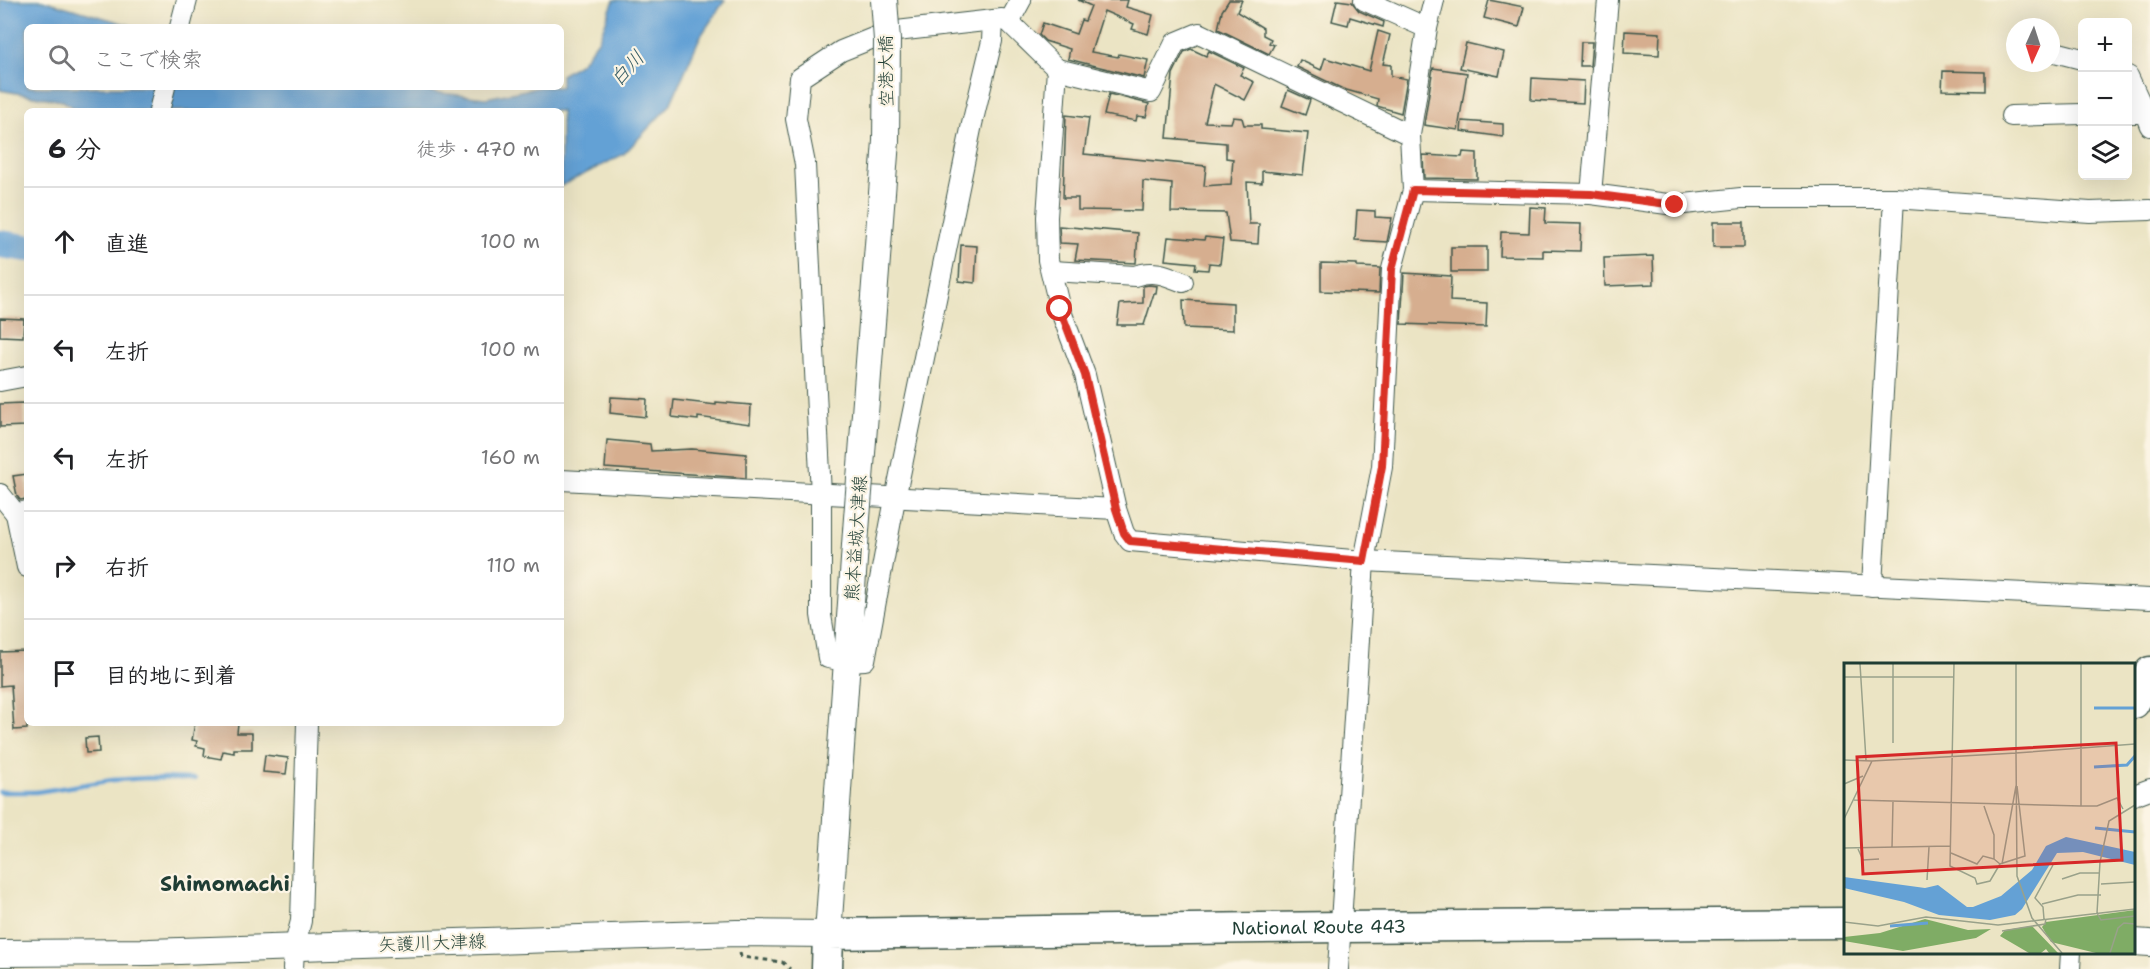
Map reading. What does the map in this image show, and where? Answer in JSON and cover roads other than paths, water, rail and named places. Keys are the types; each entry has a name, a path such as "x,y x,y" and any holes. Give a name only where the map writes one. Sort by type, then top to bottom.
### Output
{"highway":[{"path":"2135,699 2150,672"},
{"name":"National Route 443","path":"828,934 1844,923"},
{"path":"827,969 828,934"}],"main road":[{"name":"空港大橋","path":"884,0 887,39 886,141"},
{"name":"熊本益城大津線","path":"828,934 886,141"},
{"name":"矢護川大津線","path":"0,953 149,952 294,958 737,933 828,934"},
{"path":"2135,942 2150,943"}],"street":[{"path":"181,24 186,0"},
{"path":"1022,0 1001,21 992,41 970,135 895,498 866,660 847,661 828,658 821,615 821,495 805,164 796,119 800,78 841,51 888,32 1001,21 1057,69 1151,92 1175,43 1199,33 1410,135"},
{"path":"1364,0 1427,28"},
{"path":"1338,969 1364,561 1382,466 1392,269 1413,190 1410,135 1427,28 1434,0"},
{"path":"1591,194 1608,0"},
{"path":"2060,53 2078,58"},
{"path":"1057,69 1047,217 1048,260 1060,309 1085,375 1116,509 1124,533 1130,541 1364,561 2150,599"},
{"path":"160,108 164,90"},
{"path":"2132,91 2141,117"},
{"path":"2011,116 2078,114"},
{"path":"1413,190 1591,194 1675,205 1741,198 1894,198 2090,212 2150,210"},
{"path":"1872,586 1894,198"},
{"path":"1052,270 1135,276 1147,272 1163,274 1183,282"},
{"path":"0,381 24,377"},
{"path":"564,480 1116,509"},
{"path":"0,494 22,513 24,535"},
{"path":"294,958 302,921 307,726"},
{"path":"2135,794 2150,789"},
{"path":"2070,969 2071,954"}],"water":[{"name":"白川","path":"0,0 42,0 126,24 24,24 24,90 414,90 486,98 525,90 564,90 564,73 581,63 599,39 614,0 725,0 700,37 670,105 624,154 564,184 564,108 74,108 63,101 0,90"}],"waterway":[{"path":"0,244 24,248"},
{"path":"0,792 36,792 113,780 195,779"}],"district":[{"name":"Shimomachi","path":"225,884"}]}
